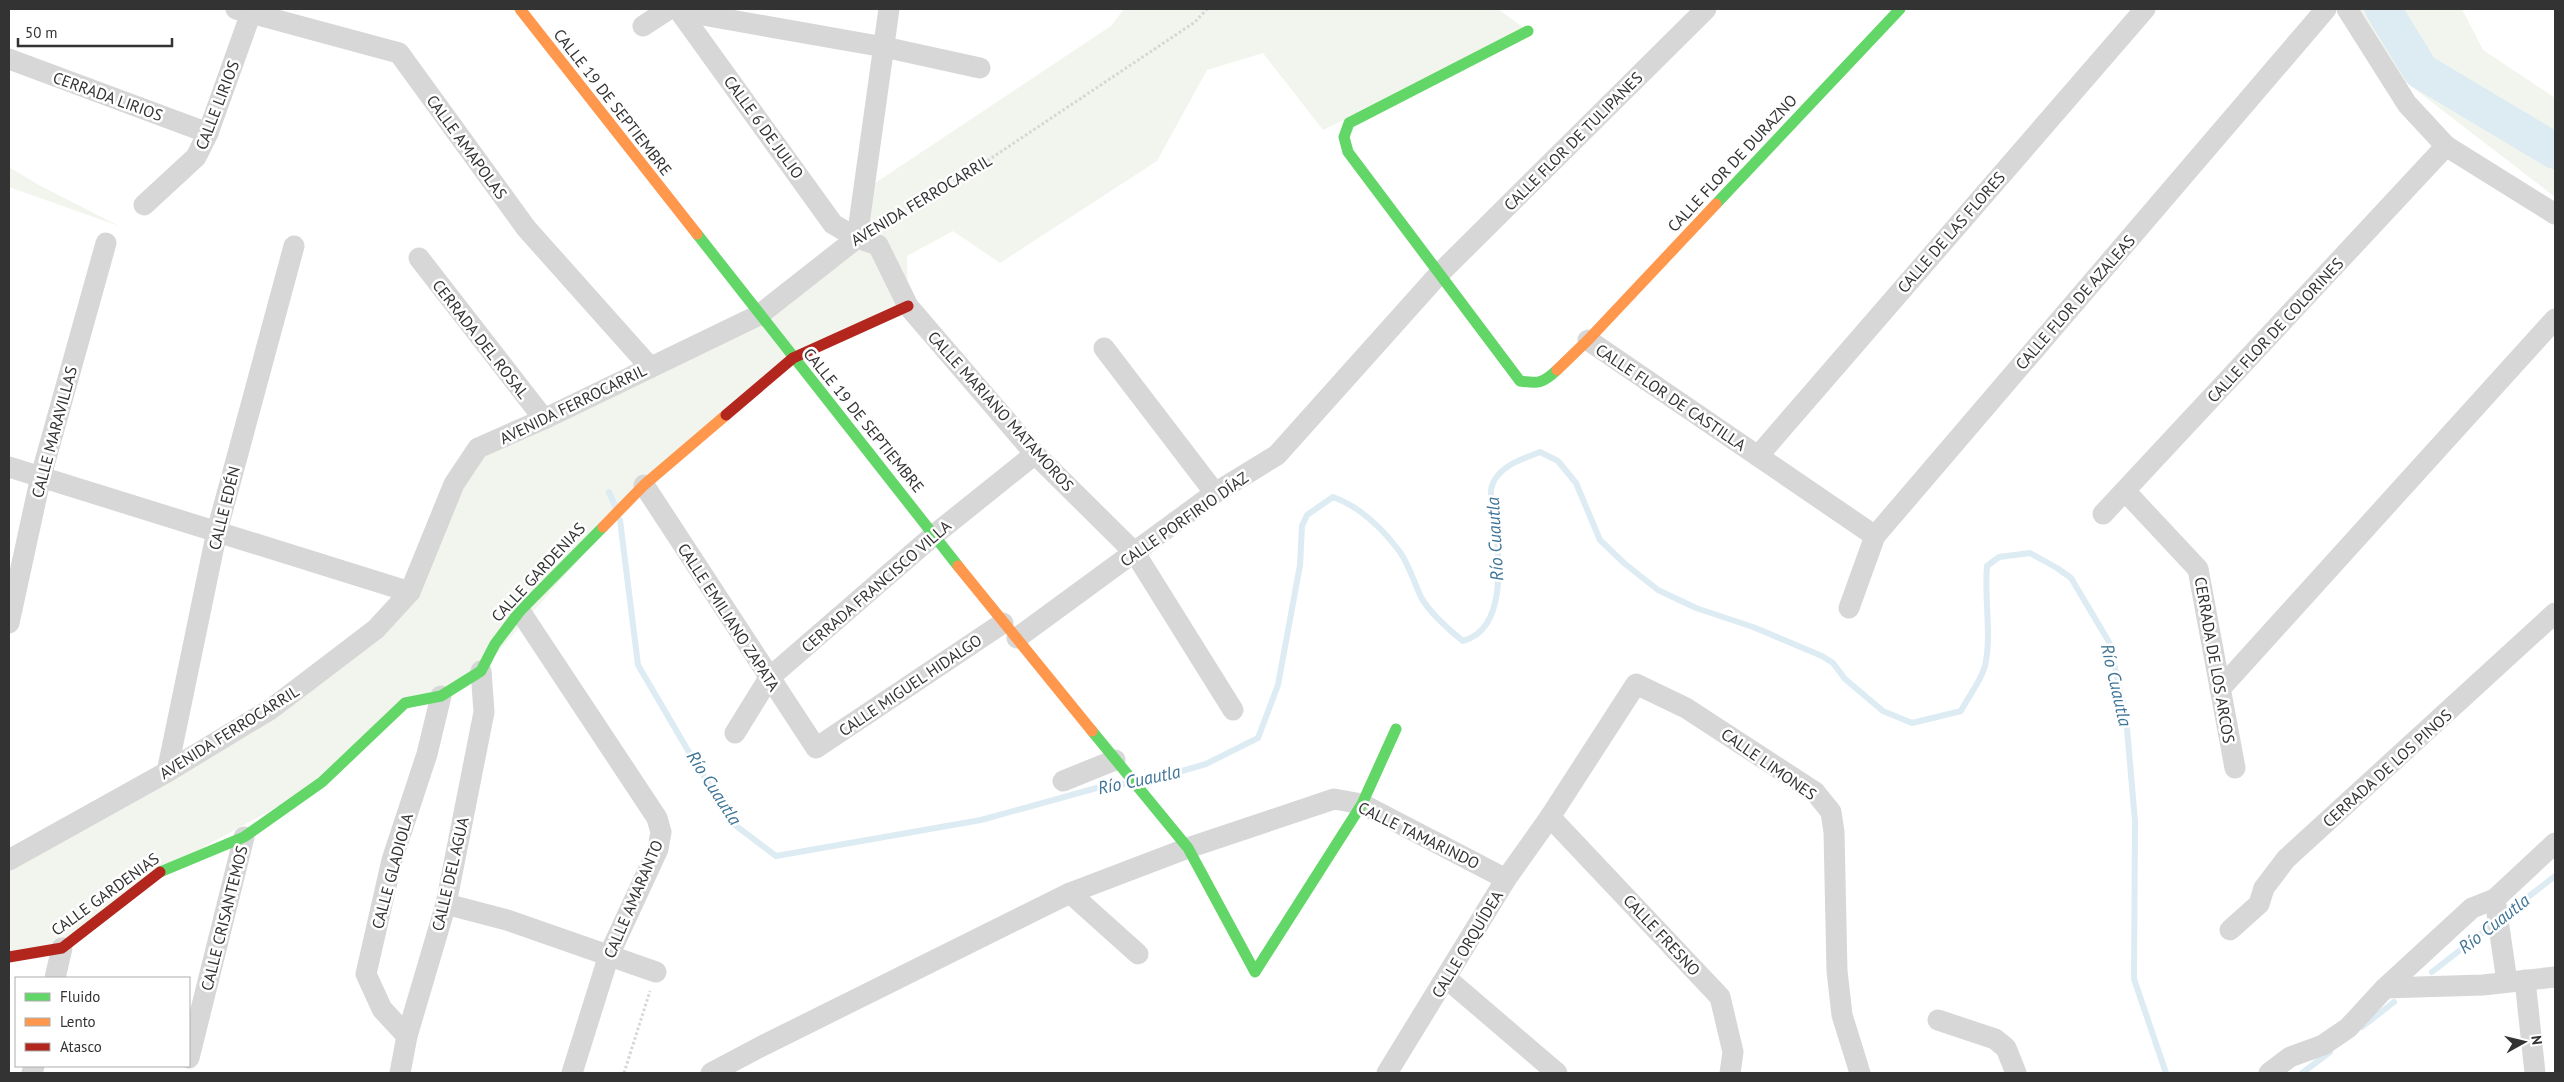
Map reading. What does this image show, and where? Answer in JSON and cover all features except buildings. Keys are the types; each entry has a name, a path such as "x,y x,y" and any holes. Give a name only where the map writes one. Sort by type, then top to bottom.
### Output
{"street":[{"name":"CALLE 19 DE SEPTIEMBRE","path":"520,9 793,358 1010,630 1188,848 1256,972 1362,804"},
{"path":"643,26 676,9 980,68"},
{"name":"CALLE 6 DE JULIO","path":"676,9 833,224 857,238"},
{"path":"857,238 888,9"},
{"name":"CALLE FLOR DE TULIPANES","path":"1439,274 1706,9"},
{"name":"CALLE FLOR DE DURAZNO","path":"1588,340 1900,9"},
{"name":"CALLE DE LAS FLORES","path":"1758,456 2145,9"},
{"name":"CALLE FLOR DE AZALEAS","path":"1849,608 1875,536 2326,9"},
{"path":"2347,9 2407,104 2446,146 2555,214"},
{"name":"CALLE LIRIOS","path":"144,205 196,157 208,133 244,11"},
{"name":"CALLE AMAPOLAS","path":"244,11 399,53 526,228 650,367"},
{"name":"CALLE FLOR DE CASTILLA","path":"1528,31 1349,123 1344,137 1348,152 1520,381 1533,383 1545,381 1588,340 1875,536"},
{"name":"CERRADA LIRIOS","path":"9,59 208,133"},
{"name":"CALLE FLOR DE COLORINES","path":"2102,514 2446,146"},
{"name":"AVENIDA FERROCARRIL","path":"9,860 167,772 271,709 376,629 410,592 454,484 478,448 544,419 759,315 857,238"},
{"name":"CALLE MARIANO MATAMOROS","path":"857,238 878,245 908,306 1035,454 1135,553 1233,710"},
{"name":"CALLE MARAVILLAS","path":"9,623 41,476 106,243"},
{"name":"CALLE EDÉN","path":"167,772 217,531 294,246"},
{"name":"CERRADA DEL ROSAL","path":"419,258 544,419"},
{"name":"CALLE PORFIRIO DÍAZ","path":"1010,630 1135,553 1214,493 1277,456 1439,274"},
{"path":"793,358 908,306"},
{"path":"2220,689 2555,319"},
{"path":"1104,348 1214,493"},
{"name":"CALLE GARDENIAS","path":"9,957 62,948 164,869 244,837 322,782 405,703 441,696 481,671 495,644 520,611 644,485 793,358"},
{"name":"CERRADA FRANCISCO VILLA","path":"735,734 769,678 934,535 1035,454"},
{"path":"9,467 410,592"},
{"name":"CALLE EMILIANO ZAPATA","path":"644,485 816,748"},
{"name":"CERRADA DE LOS ARCOS","path":"2125,491 2198,569 2235,768"},
{"name":"CALLE AMARANTO","path":"520,611 657,818 660,832 658,848 609,955 572,1073"},
{"name":"CERRADA DE LOS PINOS","path":"2230,930 2259,904 2264,888 2286,859 2555,613"},
{"name":"CALLE MIGUEL HIDALGO","path":"816,748 1010,630"},
{"name":"CALLE DEL AGUA","path":"400,1073 407,1036 446,904 484,712 481,671"},
{"name":"CALLE LIMONES","path":"1550,817 1636,684 1686,708 1815,792 1831,812 1834,832 1837,971 1842,1015 1860,1073"},
{"name":"CALLE GLADIOLA","path":"407,1036 382,1009 366,974 392,860 427,754 441,696"},
{"path":"1362,804 1396,729"},
{"path":"1063,781 1115,760"},
{"name":"CALLE TAMARINDO","path":"711,1073 1070,893 1188,848 1334,799 1362,804 1506,879"},
{"name":"CALLE ORQUÍDEA","path":"1386,1073 1506,879 1550,817"},
{"name":"CALLE FRESNO","path":"1550,817 1720,997 1733,1052 1730,1073"},
{"name":"CALLE CRISANTEMOS","path":"190,1054 244,837"},
{"path":"2269,1073 2290,1057 2323,1045 2348,1028 2385,988 2472,908 2495,899 2555,842"},
{"path":"1070,893 1138,954"},
{"path":"2495,899 2516,981 2535,1073"},
{"path":"446,904 507,920 656,972"},
{"path":"55,977 62,948"},
{"path":"2385,988 2555,977"},
{"path":"1446,978 1557,1073"},
{"path":"1938,1020 1995,1038 2006,1048 2016,1073"}],"path":[{"name":"AVENIDA FERROCARRIL","path":"857,238 984,163 1195,22 1207,9"},
{"path":"624,1073 656,972"}],"shaded area":[{"path":"1124,9 1498,9 1528,31 1323,130 1263,53 1207,70 1157,161 1000,263 953,231 907,256 908,306 793,358 644,485 481,671 405,703 322,782 164,869 62,948 9,957 9,860 167,772 376,629 478,448 759,315 857,238 863,191 1111,26"},
{"path":"2349,9 2462,9 2483,50 2555,98 2555,197 2381,63"},
{"path":"9,167 37,184 119,226 9,187"}],"waterway":[{"path":"2383,9 2421,71 2555,151"},
{"name":"Río Cuautla","path":"1143,782 1206,764 1258,738 1278,685 1300,565 1302,526 1307,515 1333,497 1362,512 1386,535 1403,557 1421,597 1429,609 1463,641 1477,634 1488,622 1494,607 1497,590 1498,553 1491,497 1493,483 1507,467 1540,452 1558,461 1576,483 1600,540 1624,563 1658,590 1696,608 1753,627 1822,656 1833,663 1845,679 1883,711 1912,723 1961,711 1985,666 1988,642 1987,566 1999,557 2030,553 2071,578 2109,642 2126,717 2135,821 2134,979 2166,1073"},
{"name":"Río Cuautla","path":"609,492 615,506"},
{"name":"Río Cuautla","path":"620,520 638,665 693,759 735,825 776,856 981,820 1111,784 1126,784"},
{"name":"Río Cuautla","path":"2432,972 2555,876"},
{"name":"Río Cuautla","path":"2362,1027 2394,1002"},
{"name":"Río Cuautla","path":"2302,1073 2330,1052"}],"traffic: fast":[{"path":"1716,204 1900,9"},
{"path":"1528,31 1349,123 1344,137 1348,152 1520,381 1540,382 1557,370"},
{"path":"697,234 958,566"},
{"path":"160,872 244,837 322,782 405,703 441,696 481,671 495,644 520,611 603,527"},
{"path":"1092,731 1188,848 1255,972 1362,804 1396,729"}],"traffic: slow":[{"path":"520,9 697,234"},
{"path":"1557,370 1588,340 1716,204"},
{"path":"603,527 644,485 726,415"},
{"path":"958,566 1092,731"}],"traffic: jam":[{"path":"726,415 793,358 908,306"},
{"path":"9,957 62,948 160,872"}]}
